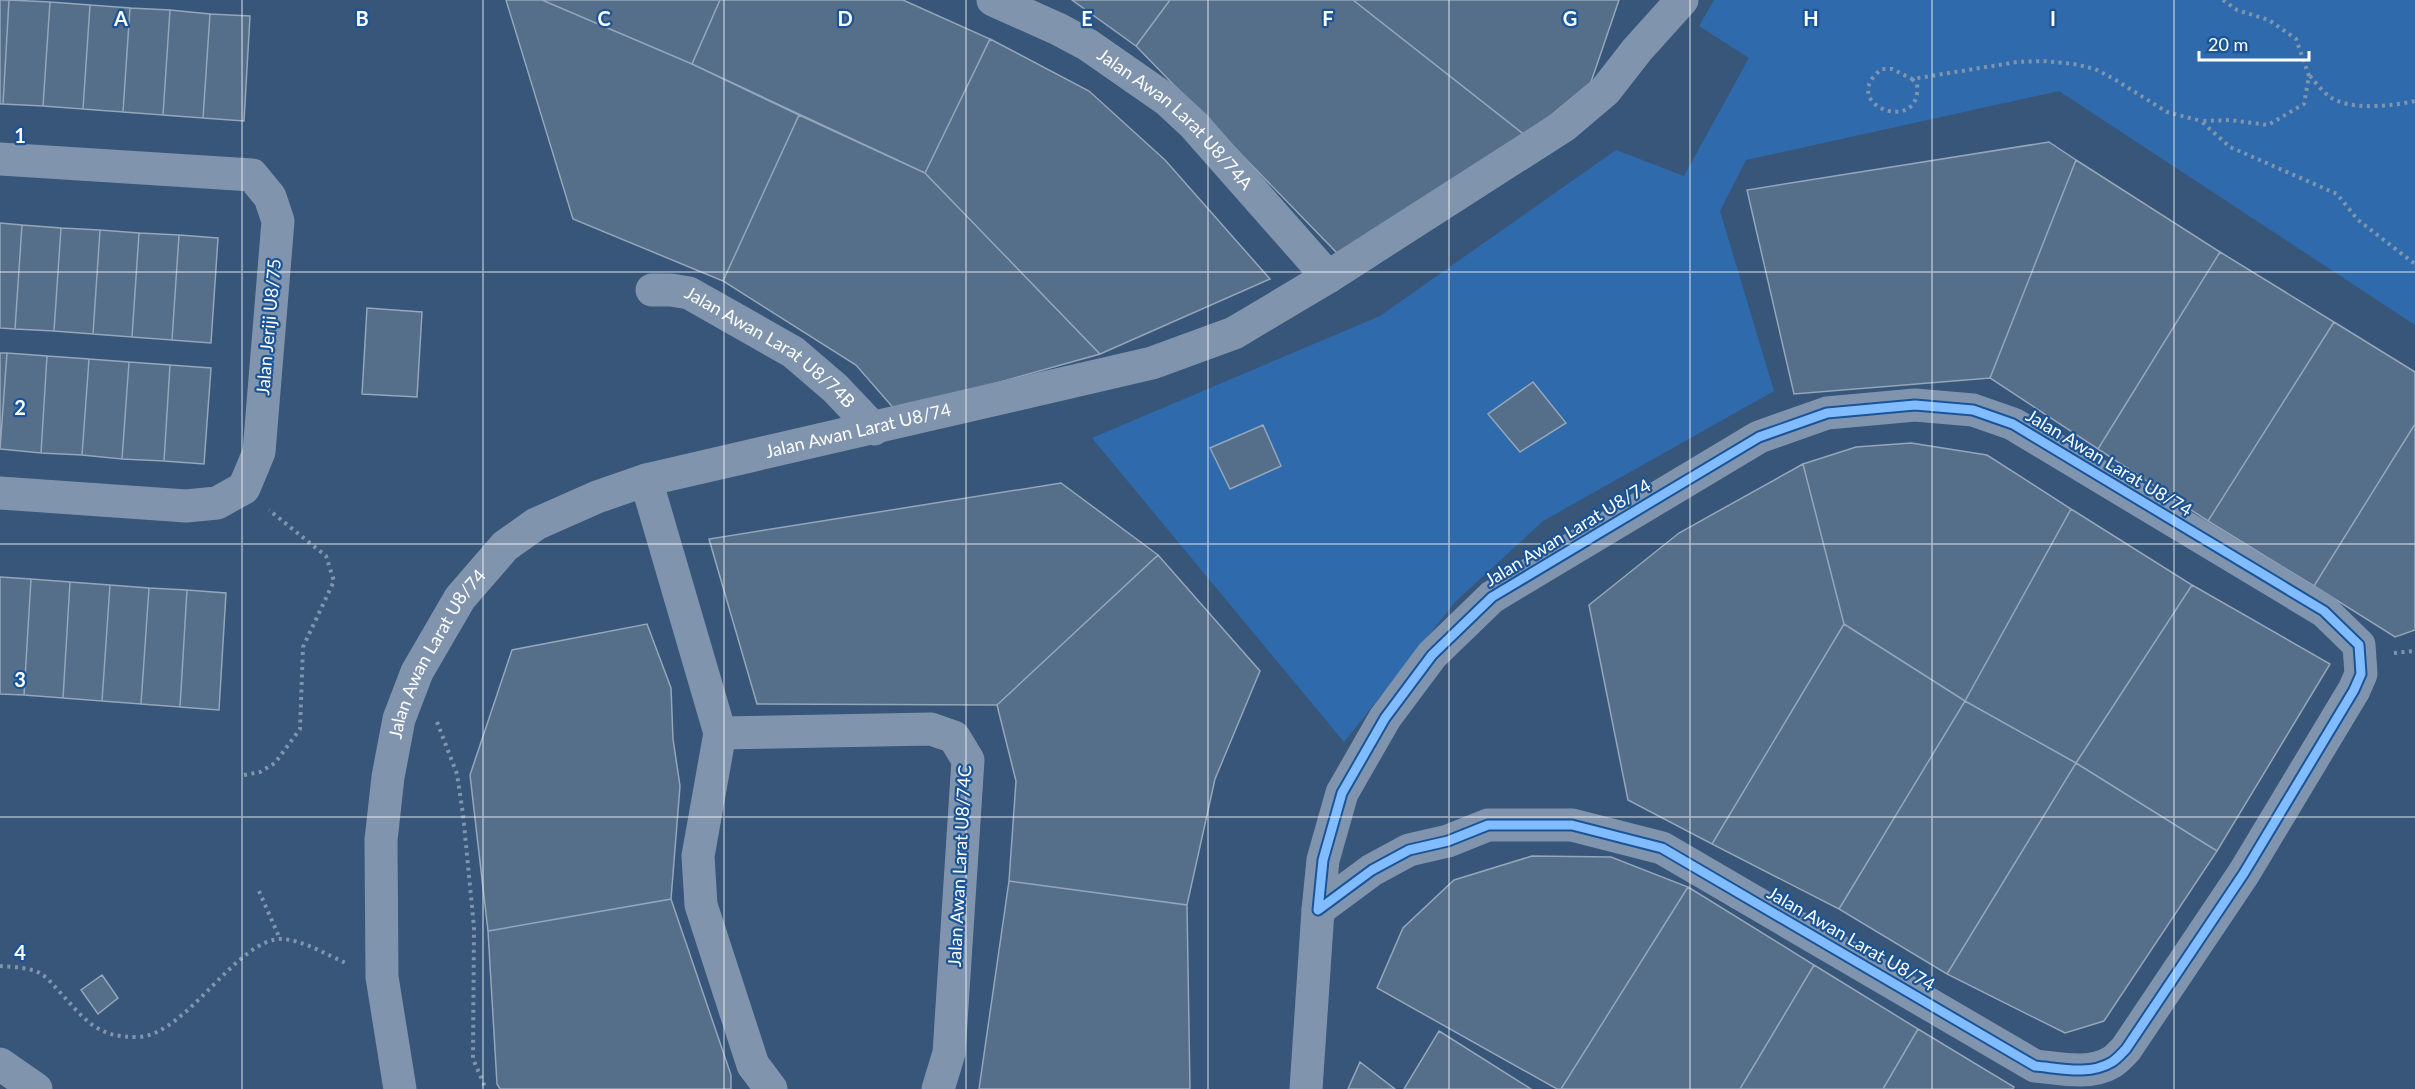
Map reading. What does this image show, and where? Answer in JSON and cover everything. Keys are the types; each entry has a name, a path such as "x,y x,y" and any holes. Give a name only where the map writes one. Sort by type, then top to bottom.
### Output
{"street":[{"name":"Jalan Awan Larat U8/74A","path":"993,0 1088,45 1167,100 1194,125 1328,277"},
{"name":"Jalan Awan Larat U8/74","path":"400,1089 382,977 381,840 388,777 399,719 417,672 460,598 505,546 536,524 597,497 646,480 874,429 1164,359 1234,333 1328,277 1588,108 1682,0"},
{"name":"Jalan Jeriji U8/75","path":"0,159 252,175 270,197 278,221 259,452 244,488"},
{"name":"Jalan Awan Larat U8/74B","path":"652,290 689,293 794,352 816,369 874,429"},
{"name":"Jalan Awan Larat U8/74","path":"1306,1089 1318,910 1323,861 1342,793 1384,718 1432,655 1492,597 1759,437 1827,413 1915,405 1972,410 2013,424 2324,611 2359,645 2361,674 2355,690 2244,873 2126,1049 2112,1062 2095,1068 2076,1070 2035,1066 1662,848 1572,825 1488,825 1448,841 1409,850 1372,870 1318,910"},
{"path":"646,480 720,733 698,856 701,904 753,1065 771,1089"},
{"path":"0,494 186,506 217,503 244,488"},
{"name":"Jalan Awan Larat U8/74C","path":"720,733 931,729 954,737 968,760 949,1053 939,1089"},
{"path":"0,1064 36,1089"}],"path":[{"path":"2223,0 2237,10 2269,20 2296,39 2309,76 2330,98 2352,104 2390,106 2415,100"},
{"path":"1912,79 1917,84 1916,100 1904,112 1891,112 1878,107 1869,99 1868,86 1871,77 1882,69 1892,69 1912,79 2017,62 2043,61 2095,69 2167,112 2200,121 2230,120 2268,125 2304,104 2309,76"},
{"path":"2200,121 2230,147 2337,194 2358,220 2415,264"},
{"path":"244,488 326,556 334,581 303,646 300,729 275,763 260,772 244,775"},
{"path":"417,672 457,774 464,814 474,927 473,1059 486,1089"},
{"path":"259,891 280,939"},
{"path":"0,966 33,970 49,980 84,1019 105,1034 140,1037 163,1030 256,947 280,939 295,942 382,977"}],"shaded area":[{"path":"1714,0 2415,0 2415,325 2059,91 1746,160 1720,211 1774,391 1543,521 1456,601 1344,742 1092,438 1380,316 1616,150 1684,176 1749,58 1699,26"}],"building":[{"path":"0,0 9,0 3,104 0,104"},
{"path":"9,0 50,2 43,106 3,104"},
{"path":"506,0 542,0 692,64 799,115 723,281 573,219"},
{"path":"542,0 720,0 692,64"},
{"path":"720,0 903,0 990,39 925,173 692,64"},
{"path":"1072,0 1170,0 1136,46"},
{"path":"1170,0 1353,0 1526,136 1337,253 1136,46"},
{"path":"1353,0 1619,0 1591,82 1526,136"},
{"path":"50,2 90,5 83,109 43,106"},
{"path":"90,5 130,8 123,112 83,109"},
{"path":"130,8 170,10 163,115 123,112"},
{"path":"170,10 210,14 203,118 163,115"},
{"path":"210,14 250,16 244,121 203,118"},
{"path":"990,39 1089,91 1165,160 1270,279 1100,354 925,173"},
{"path":"799,115 925,173 1100,354 896,411 856,365 723,281"},
{"path":"2049,142 2076,160 1990,378 1794,394 1747,190"},
{"path":"2076,160 2220,252 2098,449 1990,378"},
{"path":"0,223 22,225 15,329 0,328"},
{"path":"22,225 61,228 54,331 15,329"},
{"path":"61,228 100,230 93,334 54,331"},
{"path":"100,230 139,233 132,337 93,334"},
{"path":"139,233 179,235 172,340 132,337"},
{"path":"179,235 218,238 211,343 172,340"},
{"path":"2220,252 2334,322 2208,521 2098,449"},
{"path":"367,308 422,312 417,397 362,394"},
{"path":"2334,322 2415,372 2415,424 2314,586 2208,521"},
{"path":"0,353 7,353 0,449"},
{"path":"7,353 47,356 41,453 0,449"},
{"path":"47,356 89,359 82,455 41,453"},
{"path":"89,359 129,362 122,459 82,455"},
{"path":"129,362 170,365 164,461 122,459"},
{"path":"170,365 211,368 204,464 164,461"},
{"path":"1533,382 1566,423 1520,452 1488,414"},
{"path":"2415,424 2415,630 2395,637 2314,586"},
{"path":"1263,425 1281,466 1230,489 1210,448"},
{"path":"1911,443 1987,455 2071,509 1965,701 1844,624 1803,464 1856,447"},
{"path":"1803,464 1844,624 1712,844 1628,800 1589,605 1679,533"},
{"path":"1061,483 1158,555 997,705 757,704 709,539"},
{"path":"2071,509 2192,585 2076,763 1965,701"},
{"path":"1158,555 1260,671 1215,779 1187,905 1009,881 1016,781 997,705"},
{"path":"0,577 31,579 24,695 0,694"},
{"path":"31,579 70,582 63,698 24,695"},
{"path":"70,582 110,585 102,701 63,698"},
{"path":"110,585 149,588 141,704 102,701"},
{"path":"2192,585 2330,664 2217,851 2076,763"},
{"path":"149,588 187,590 180,707 141,704"},
{"path":"187,590 226,593 219,710 180,707"},
{"path":"647,624 671,688 673,739 680,786 671,899 488,931 470,775 512,650"},
{"path":"1844,624 1965,701 1839,909 1712,844"},
{"path":"1965,701 2076,763 1947,974 1839,909"},
{"path":"2076,763 2217,851 2104,1021 2065,1033 1947,974"},
{"path":"1532,856 1611,857 1688,887 1561,1089 1557,1089 1377,988 1403,928 1454,880"},
{"path":"1009,881 1187,905 1190,1089 979,1089"},
{"path":"1688,887 1814,965 1740,1089 1561,1089"},
{"path":"671,899 731,1075 731,1089 500,1089 497,1084 488,931"},
{"path":"1814,965 1918,1029 1883,1089 1740,1089"},
{"path":"102,975 118,998 98,1014 81,990"},
{"path":"1918,1029 2014,1087 2013,1089 1883,1089"},
{"path":"1439,1031 1531,1089 1404,1089"},
{"path":"1360,1062 1395,1089 1348,1089"}],"cycle path":[{"path":"1915,405 1973,410 2013,424 2324,611 2359,645 2361,674 2354,690 2244,873 2126,1049 2116,1059 2103,1066 2084,1070 2035,1066 1662,848 1572,825 1488,825 1448,841 1409,850 1372,870 1318,910 1323,860 1342,793 1385,718 1432,655 1492,597 1759,437 1827,413 1915,405"}]}
